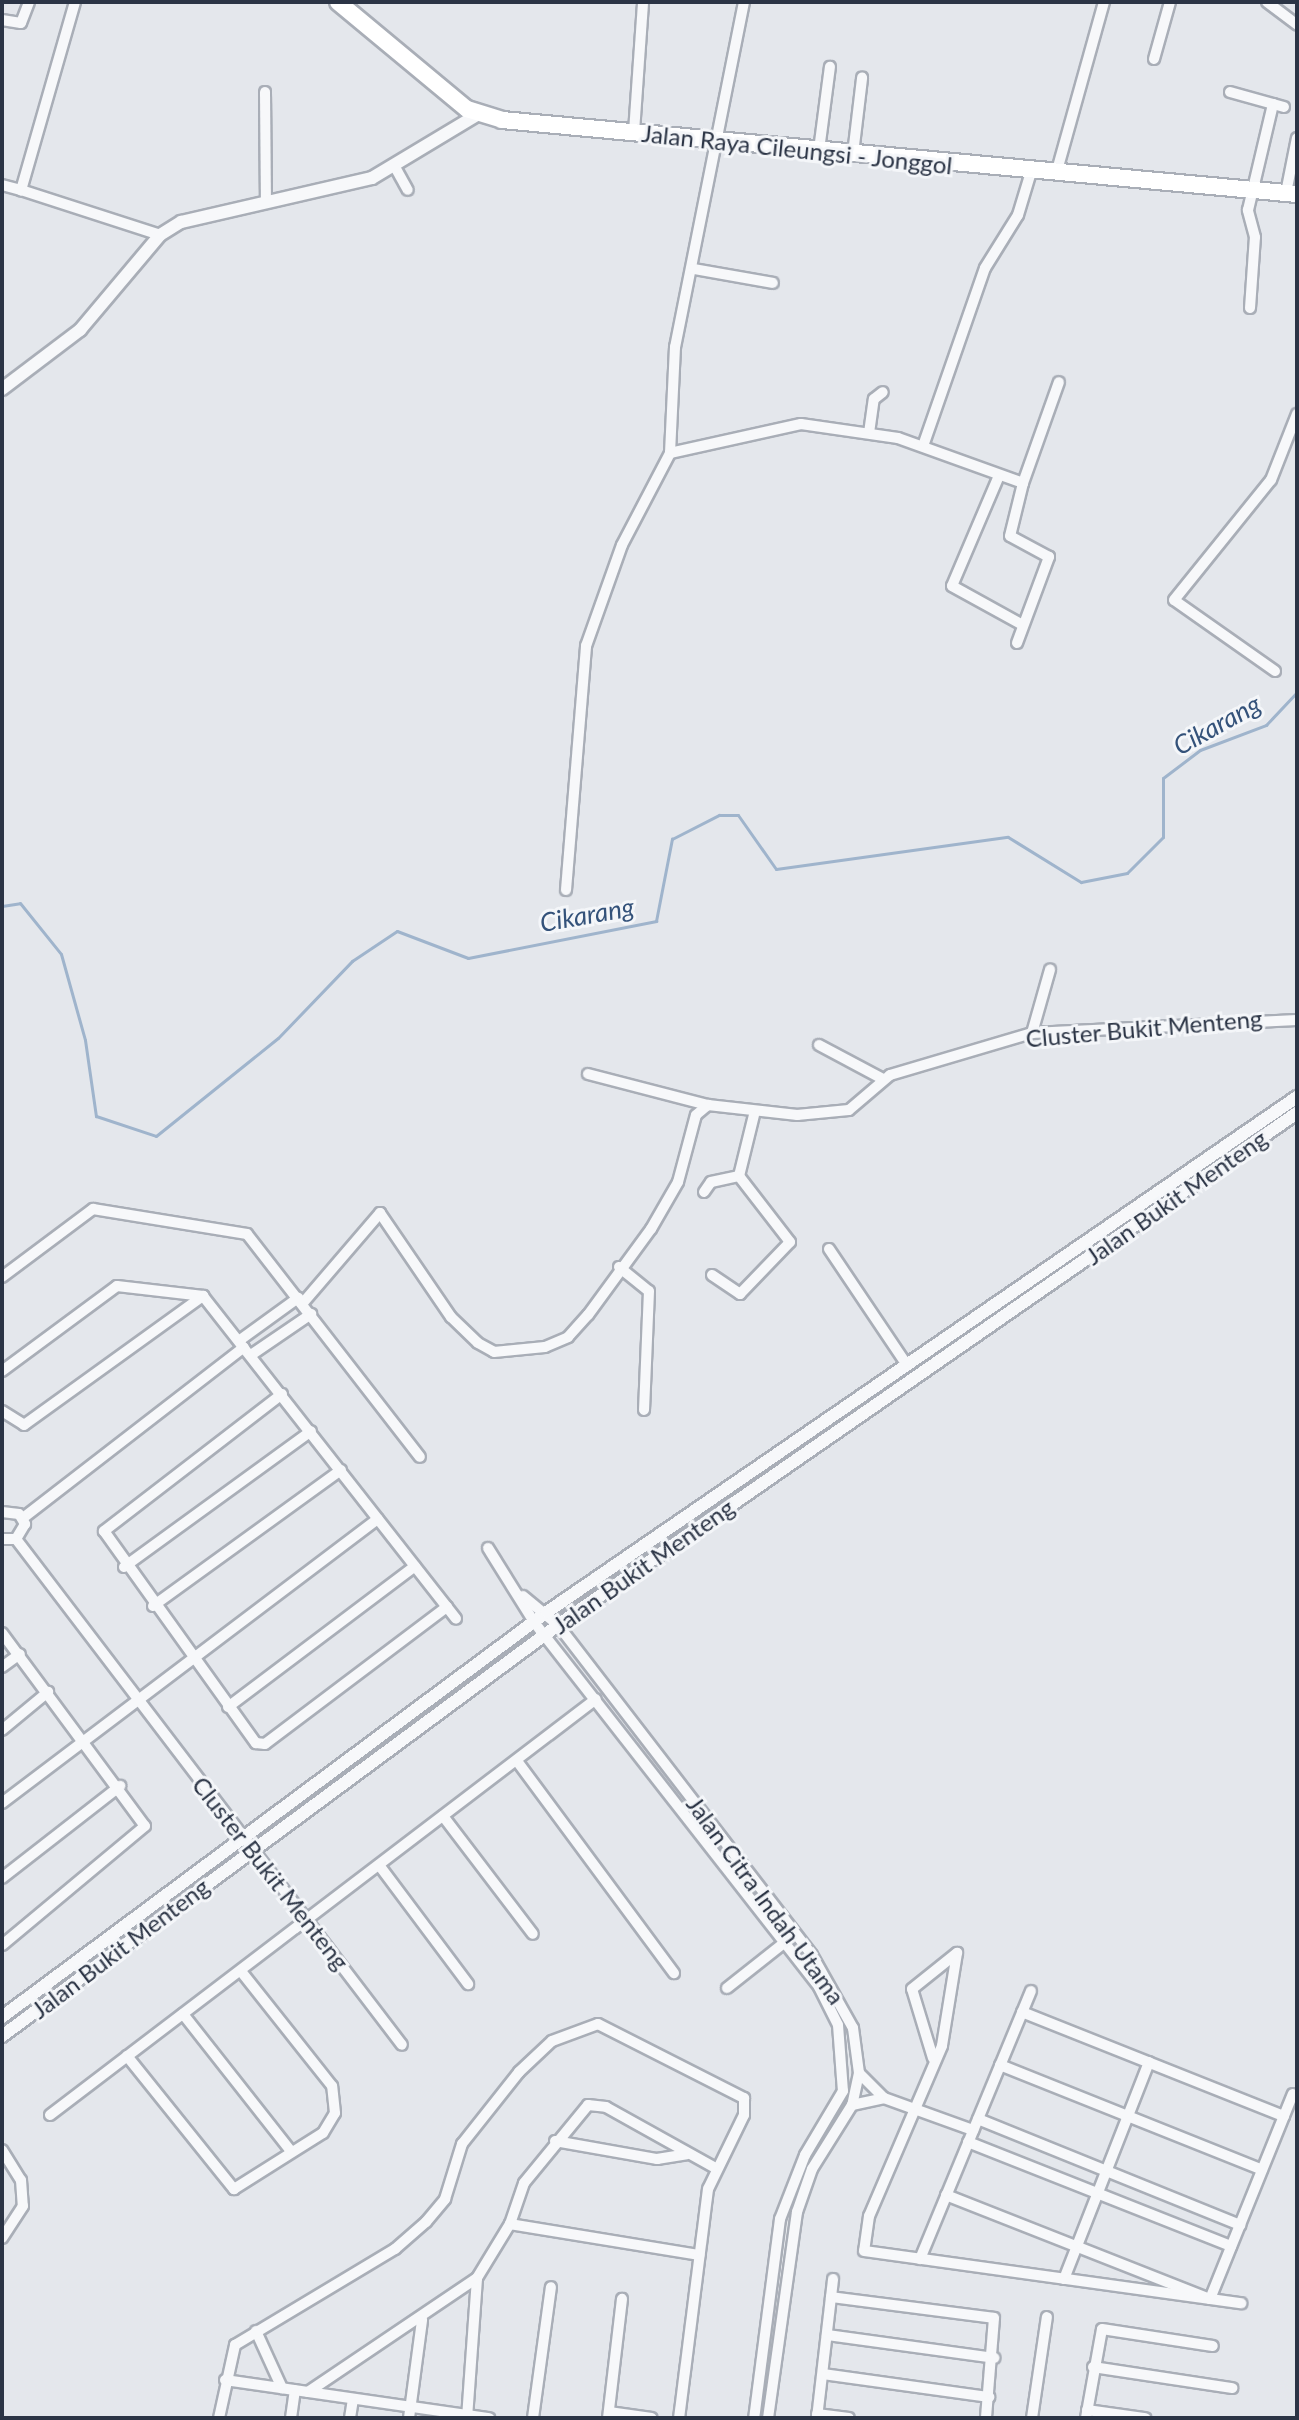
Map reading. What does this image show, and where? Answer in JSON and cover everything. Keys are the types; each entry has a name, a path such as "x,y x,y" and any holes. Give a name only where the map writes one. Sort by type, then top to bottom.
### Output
{"main road":[{"path":"338,2 477,115"},
{"name":"Jalan Raya Cileungsi - Jonggol","path":"477,115 634,132 722,137 1031,172 1292,194"}],"street":[{"path":"2,20 21,23 29,2"},
{"path":"21,190 75,2"},
{"path":"634,132 643,2"},
{"path":"566,890 586,646 617,558 670,453 675,347 722,137 744,2"},
{"path":"1056,174 1104,2"},
{"path":"1154,59 1170,2"},
{"path":"1267,2 1297,25"},
{"path":"819,150 830,67"},
{"path":"853,154 862,78"},
{"path":"265,92 266,199"},
{"path":"1230,92 1279,105 1252,191 1250,308"},
{"path":"2,389 80,330 160,235 198,214 351,184 395,167 477,115"},
{"path":"1292,194 1297,138"},
{"path":"395,167 408,190"},
{"path":"923,446 985,268 1014,224 1031,172"},
{"path":"2,185 160,235"},
{"path":"694,269 773,283"},
{"path":"1017,643 1049,557 1010,536 1023,483 1059,382"},
{"path":"869,433 874,399 883,392"},
{"path":"1275,671 1174,600 1271,480 1297,414"},
{"path":"670,453 694,453 792,424 869,433 923,446 998,478 1023,483"},
{"path":"998,478 952,586 1023,625"},
{"path":"1032,1033 1050,970"},
{"name":"Cluster Bukit Menteng","path":"881,1078 1032,1033 1297,1020"},
{"path":"588,1074 708,1105 755,1111 855,1109 881,1078 819,1045"},
{"name":"Jalan Bukit Menteng","path":"2,2017 547,1612 1297,1097"},
{"path":"2,1539 16,1539 23,1518 300,1301 360,1243 376,1213 451,1317 494,1352 568,1337 678,1182 696,1115 708,1105"},
{"path":"739,1176 755,1111"},
{"name":"Jalan Bukit Menteng","path":"2,2036 558,1625 1297,1113"},
{"path":"704,1192 711,1182 739,1176"},
{"path":"712,1275 740,1294 790,1242 739,1176"},
{"path":"2,1277 93,1209 247,1234 420,1457"},
{"path":"829,1249 907,1365"},
{"path":"619,1267 649,1291 644,1410"},
{"path":"2,1371 117,1286 203,1296 456,1619"},
{"path":"2,1411 24,1425 203,1296"},
{"path":"245,1347 311,1314"},
{"path":"282,1394 107,1524 105,1538 124,1567 228,1707 256,1743 265,1744 447,1607"},
{"path":"124,1567 311,1431"},
{"path":"153,1606 341,1470"},
{"path":"2,1512 23,1518"},
{"path":"2,1803 195,1661 378,1519"},
{"name":"Cluster Bukit Menteng","path":"16,1539 402,2045"},
{"path":"488,1548 523,1596 534,1622 819,1987 843,2044 843,2091 805,2155 780,2219 754,2418"},
{"path":"228,1707 415,1566"},
{"name":"Jalan Citra Indah Utama","path":"523,1596 547,1612 558,1625 812,1955 830,1980 853,2028 859,2073 852,2105 812,2169 797,2212 768,2418"},
{"path":"2,1633 120,1786 143,1831 2,1945"},
{"path":"2,1667 20,1654"},
{"path":"2,1730 48,1692"},
{"path":"50,2115 596,1699"},
{"path":"517,1761 674,1973"},
{"path":"2,1878 120,1786"},
{"path":"443,1816 533,1934"},
{"path":"379,1865 468,1984"},
{"path":"727,1988 784,1943"},
{"path":"933,2058 912,1989 957,1953 942,2046 933,2058 920,2107 861,2245 920,2259 1241,2303"},
{"path":"127,2056 234,2189 332,2124 335,2093 241,1971"},
{"path":"920,2259 1031,1991"},
{"path":"1022,2012 1284,2116"},
{"path":"183,2014 291,2151"},
{"path":"219,2418 235,2345 395,2249 426,2222 445,2199 462,2144 538,2052 576,2028 615,2029 744,2098 744,2115 714,2167 699,2255 679,2418"},
{"path":"1064,2279 1149,2062"},
{"path":"1000,2065 1262,2170"},
{"path":"859,2073 884,2098"},
{"path":"1210,2299 1293,2094"},
{"path":"852,2105 884,2098 920,2107 973,2130"},
{"path":"308,2392 422,2320 477,2278 510,2224 524,2183 555,2141 594,2104 714,2167"},
{"path":"978,2119 1240,2225"},
{"path":"555,2141 657,2159 687,2154"},
{"path":"968,2142 1231,2246"},
{"path":"2,2150 21,2180 23,2206 2,2238"},
{"path":"946,2195 1210,2299"},
{"path":"510,2224 699,2255"},
{"path":"467,2416 477,2278"},
{"path":"833,2279 817,2416 849,2418"},
{"path":"533,2418 551,2287"},
{"path":"831,2297 990,2316 998,2326 986,2418"},
{"path":"622,2299 609,2415 652,2418"},
{"path":"1032,2418 1047,2317"},
{"path":"410,2412 422,2320"},
{"path":"1145,2418 1087,2414 1093,2367 1105,2328 1213,2346"},
{"path":"256,2331 282,2388"},
{"path":"827,2335 994,2358"},
{"path":"1093,2367 1232,2388"},
{"path":"823,2374 989,2397"},
{"path":"225,2380 353,2399 410,2412 489,2418"},
{"path":"291,2418 295,2390"},
{"path":"350,2418 353,2399"}],"waterway":[{"name":"Cikarang","path":"2,906 20,903 61,954 85,1040 96,1116 156,1136 278,1038 352,961 397,931 468,958 656,921 672,839 719,815 738,815 776,869 1008,837 1081,882 1127,873 1163,837 1163,778 1200,750 1266,725 1297,692"}]}
